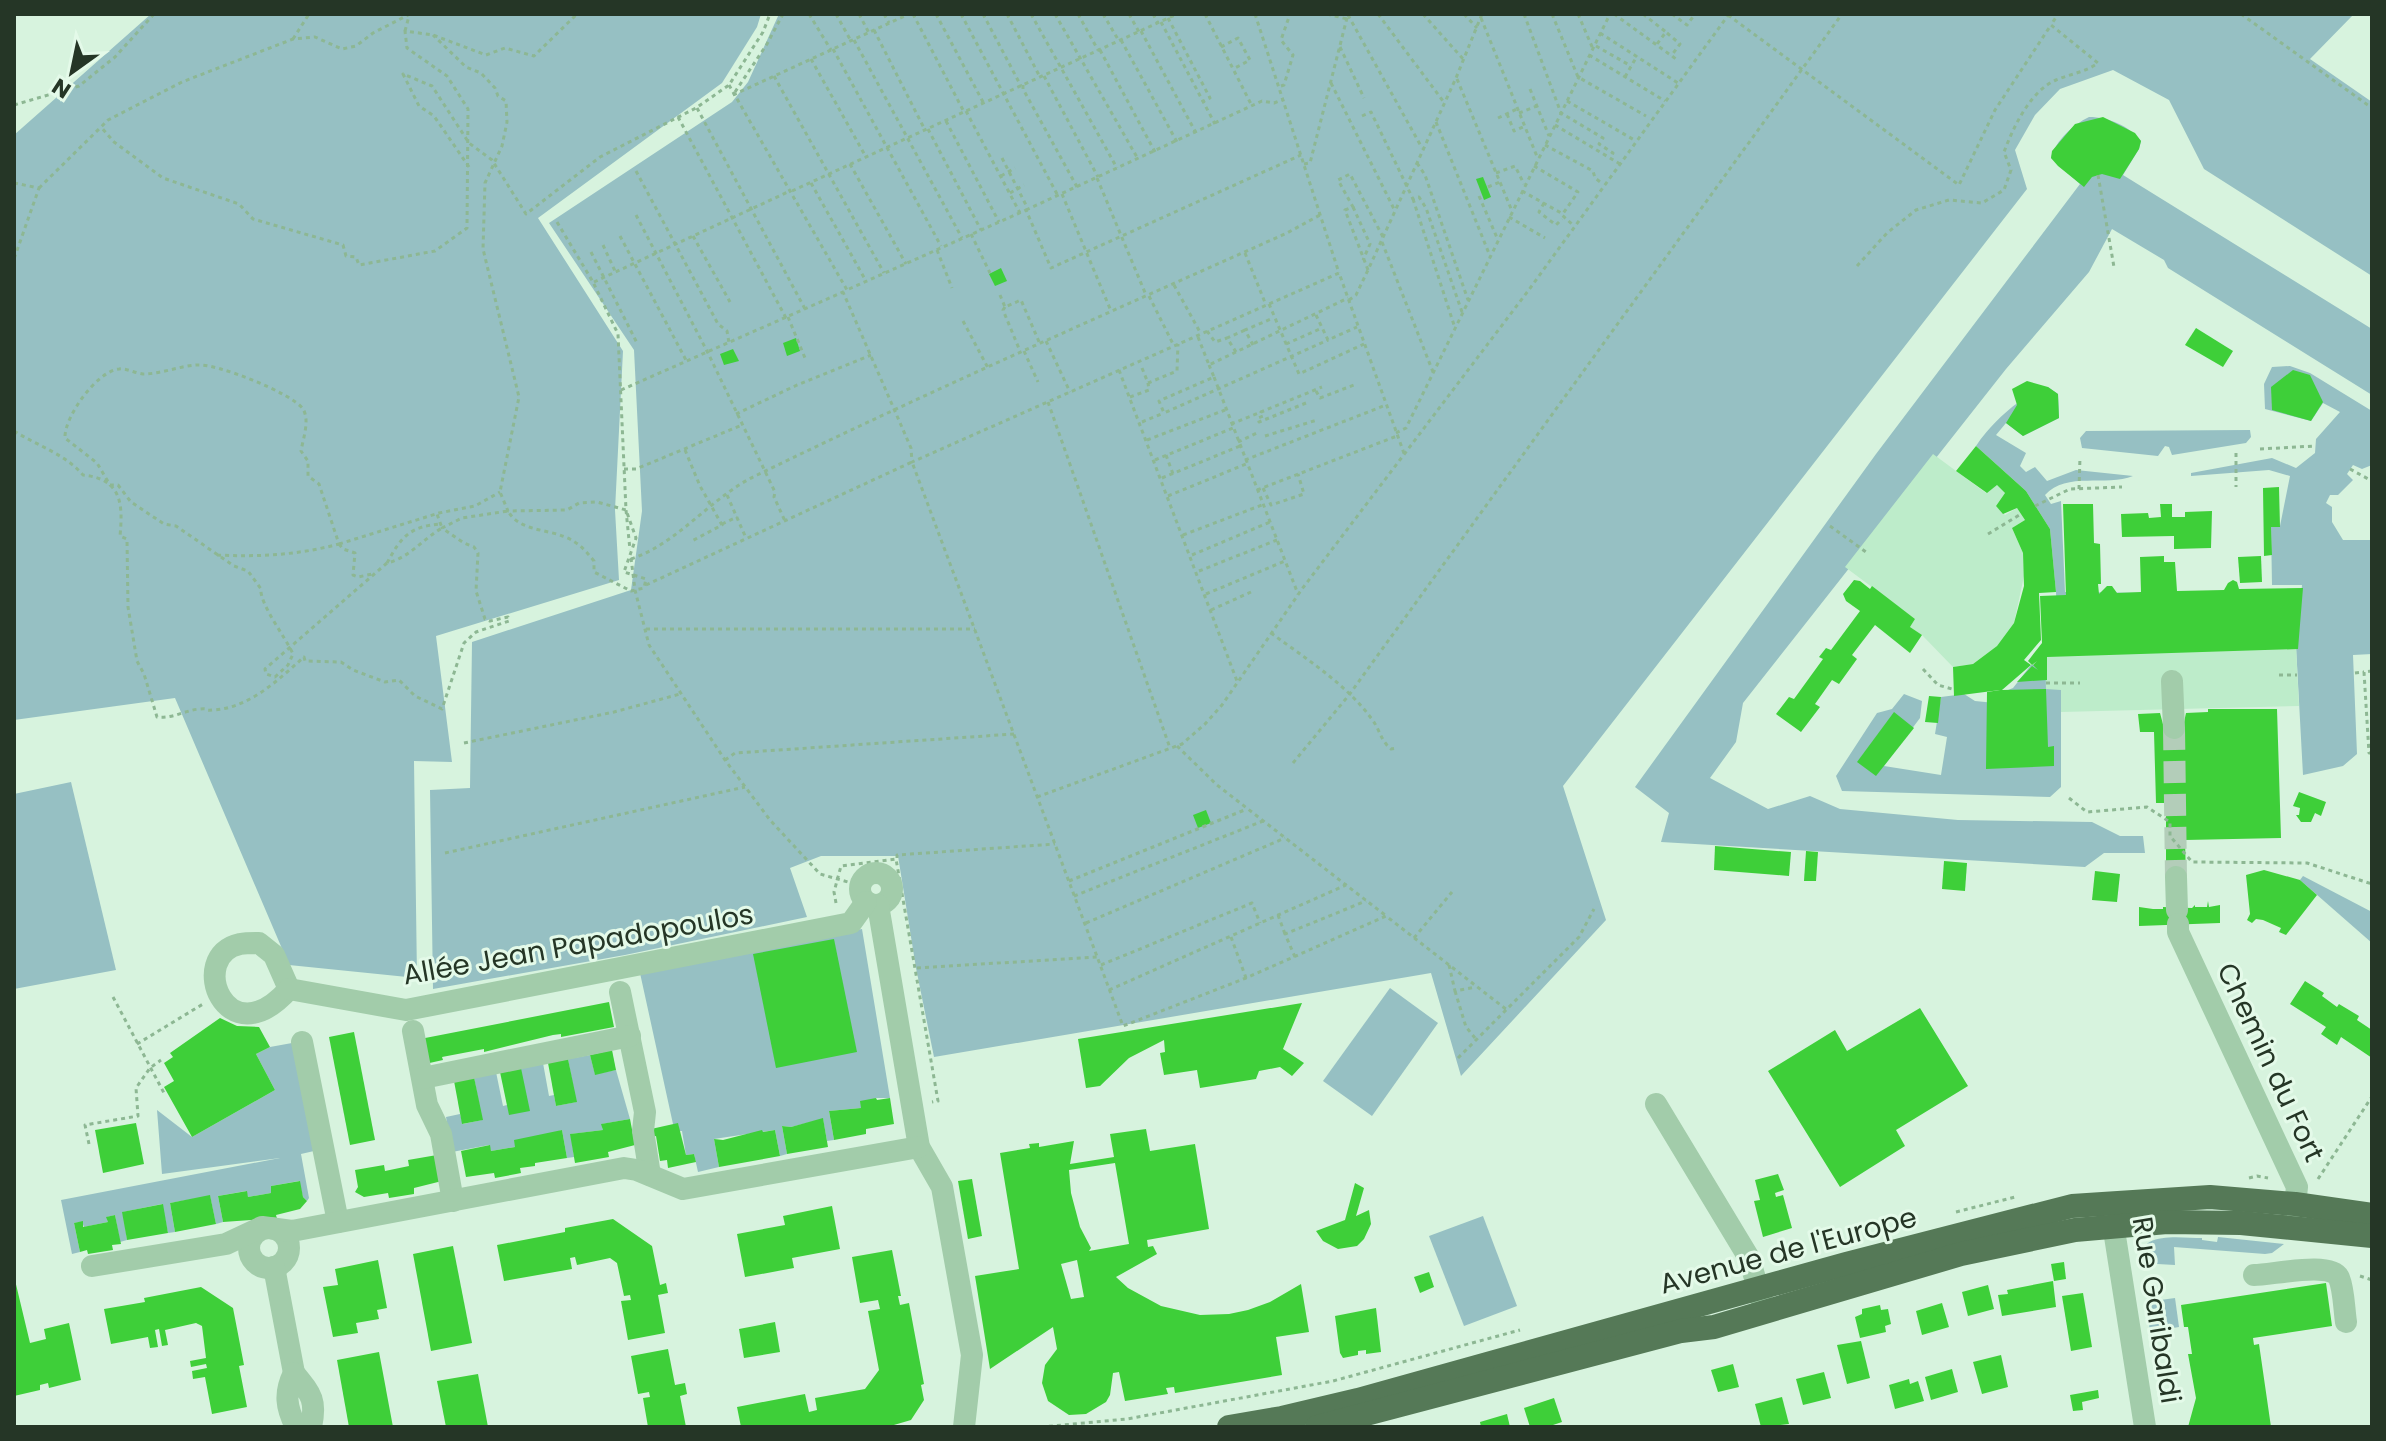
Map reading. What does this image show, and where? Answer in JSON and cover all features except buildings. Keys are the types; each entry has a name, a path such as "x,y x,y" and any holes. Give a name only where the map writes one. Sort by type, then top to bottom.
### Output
{"main road":[{"name":"Avenue de l'Europe","path":"1317,1427 1681,1331 1714,1327 1761,1300 1860,1260 2072,1206 2112,1214 2210,1197 2372,1236"},
{"name":"Avenue de l'Europe","path":"2294,1216 2372,1215"},
{"name":"Avenue de l'Europe","path":"1229,1427 1358,1400 1761,1300"}],"street":[{"path":"2172,681 2174,728"},
{"name":"Chemin du Fort","path":"2176,877 2178,932 2297,1187 2294,1216"},
{"path":"868,897 919,1147 942,1187 972,1355 964,1427"},
{"name":"Allée Jean Papadopoulos","path":"289,989 406,1010 851,923 868,897"},
{"path":"620,992 645,1112 643,1131 650,1175"},
{"path":"413,1031 427,1105 441,1134 453,1201"},
{"path":"423,1078 630,1036"},
{"path":"302,1042 338,1222"},
{"path":"1656,1104 1749,1258 1761,1300"},
{"path":"92,1266 226,1244 262,1227 292,1231 624,1168 683,1189 919,1147"},
{"name":"Rue Garibaldi","path":"2112,1214 2145,1427"},
{"path":"226,1244 250,1254 261,1266 274,1267 283,1263 290,1249 285,1234 271,1227 263,1228 251,1239 250,1254"},
{"path":"274,1267 294,1373 315,1404 311,1427"},
{"path":"2254,1275 2321,1268 2333,1270 2339,1276 2346,1322"},
{"path":"294,1373 286,1388 287,1408 296,1427"}],"path":[{"path":"14,105 79,86 115,57 154,14"},
{"path":"293,39 309,14"},
{"path":"14,259 39,188 108,120 182,82 293,39 315,37 342,49 356,46 373,33 410,14"},
{"path":"101,127 114,142 163,178 239,204 253,219 343,245 346,256 356,257 359,265 435,251 467,228 468,109 447,76 407,48 405,31 410,14"},
{"path":"405,31 433,35 486,55 505,48 534,56 577,14"},
{"path":"469,167 434,116 419,106 403,74 432,86 469,143 494,163 526,214 600,157 696,108 729,85 763,32 770,14"},
{"path":"733,95 783,14"},
{"path":"809,14 886,147 939,249 952,288"},
{"path":"836,14 962,238"},
{"path":"859,14 872,31 981,230"},
{"path":"884,14 889,23"},
{"path":"733,95 911,14 1020,213"},
{"path":"936,14 984,103"},
{"path":"961,14 1060,194 1111,311"},
{"path":"983,14 1077,187"},
{"path":"1007,14 1097,178 1147,295 1176,345 1177,371 1148,383"},
{"path":"1031,14 1117,169"},
{"path":"1055,14 1138,159"},
{"path":"1078,14 1155,152"},
{"path":"1103,14 1177,142"},
{"path":"1129,14 1196,133"},
{"path":"1153,14 1215,124"},
{"path":"593,282 1175,14"},
{"path":"1205,14 1252,106"},
{"path":"1255,14 1348,300 1405,456"},
{"path":"1280,86 1284,85 1293,55 1281,40 1290,14"},
{"path":"1327,14 1347,16"},
{"path":"1378,14 1444,102"},
{"path":"1423,14 1464,60"},
{"path":"1464,14 1477,28"},
{"path":"1524,14 1561,113 1603,138 1599,144 1613,153 1611,158"},
{"path":"1552,14 1578,77 1646,116"},
{"path":"1578,14 1594,47 1631,66"},
{"path":"1257,490 1406,428 1612,14 1676,59"},
{"path":"1643,14 1680,44 1671,56"},
{"path":"1672,14 1687,25 1695,14"},
{"path":"1293,763 1349,695 1842,14"},
{"path":"1037,797 1177,746 1205,724 1575,227 1728,15 1959,185 1995,110 2058,14"},
{"path":"2241,14 2372,108"},
{"path":"1304,164 1310,163 1347,16"},
{"path":"1347,16 1423,149"},
{"path":"1209,365 1356,295 1456,78 1481,16"},
{"path":"1481,16 1538,159"},
{"path":"1168,18 1210,98 1202,102"},
{"path":"1857,266 1887,233 1916,210 1949,200 1982,203 2004,190 2011,170 2004,152 2012,131 2032,101 2052,81 2098,63 2051,25"},
{"path":"1656,45 1666,32"},
{"path":"1600,33 1678,83"},
{"path":"433,35 466,67 481,73 498,96 506,101 507,122 502,146 485,183 483,249 519,397 500,492 512,518 535,529 563,535 581,545 594,561 594,572 631,591 912,462 1339,273"},
{"path":"1221,47 1238,38 1250,60 1233,69"},
{"path":"1340,47 1364,98"},
{"path":"1589,55 1665,102"},
{"path":"1625,77 1637,56"},
{"path":"811,59 866,157"},
{"path":"774,76 884,273"},
{"path":"1456,78 1512,211"},
{"path":"1331,83 1395,211"},
{"path":"729,85 845,291 911,448 912,462 1123,1026 1246,978 1386,916"},
{"path":"1530,89 1549,136"},
{"path":"621,390 1020,213 1026,207 1155,152 1262,101 1274,103 1284,99"},
{"path":"1567,101 1636,142"},
{"path":"1498,118 1537,106"},
{"path":"696,108 805,309"},
{"path":"1362,116 1371,112 1407,185 1455,327"},
{"path":"1507,114 1514,131 1524,126"},
{"path":"678,117 787,317 805,358"},
{"path":"946,121 999,222"},
{"path":"1436,122 1490,256"},
{"path":"1555,125 1620,164"},
{"path":"1545,145 1593,171 1595,178 1605,185"},
{"path":"1002,158 1051,268 1301,155"},
{"path":"1417,163 1425,175 1468,300"},
{"path":"850,164 906,264"},
{"path":"1496,173 1515,166 1525,185"},
{"path":"1534,166 1578,192 1556,225 1539,212 1544,203"},
{"path":"1001,176 1015,168"},
{"path":"636,171 718,324 727,331 729,343"},
{"path":"1363,260 1370,244 1338,180 1350,174 1382,239 1433,372"},
{"path":"2098,175 2114,267"},
{"path":"810,182 866,281"},
{"path":"1488,187 1500,182"},
{"path":"14,183 39,188"},
{"path":"1009,193 1024,185"},
{"path":"1522,191 1544,203 1575,227"},
{"path":"1479,196 1498,240"},
{"path":"1413,199 1419,197 1426,208 1462,312"},
{"path":"1353,207 1345,210 1368,270"},
{"path":"636,215 708,353 765,471 785,521"},
{"path":"631,559 642,555 745,480 1320,215"},
{"path":"1509,217 1545,238"},
{"path":"557,222 593,282 618,334 626,510 635,590 649,645 725,760 770,820 820,874 868,897"},
{"path":"971,234 990,273"},
{"path":"620,236 687,362"},
{"path":"693,236 730,302"},
{"path":"603,245 615,271"},
{"path":"591,252 637,343"},
{"path":"1245,252 1299,374 1364,344"},
{"path":"1174,283 1199,335 1299,594"},
{"path":"1000,295 1005,307 1003,310 1038,382"},
{"path":"1005,307 1021,300 1040,344"},
{"path":"1316,315 1328,340"},
{"path":"1207,331 1215,342 1271,319"},
{"path":"963,321 988,368"},
{"path":"1140,423 1358,326"},
{"path":"1286,344 1322,328"},
{"path":"1245,330 1253,345"},
{"path":"1227,338 1236,352"},
{"path":"1046,341 1070,392"},
{"path":"736,414 871,355"},
{"path":"375,573 358,577 353,575 355,553 339,544 319,484 308,476 308,461 301,451 306,420 303,409 274,388 201,364 142,374 119,369 107,373 80,398 65,438 97,463 123,505 120,536 127,539 128,607 137,661 157,717 231,706 267,690 304,657 305,661 341,662 385,682 399,680 415,696 442,709 464,643 476,632 509,621 508,617 490,621 485,619 476,591 478,553 474,547 442,526 437,514"},
{"path":"1130,397 1149,390 1142,368"},
{"path":"1119,370 1238,681"},
{"path":"1164,413 1159,401 1214,377"},
{"path":"1315,390 1320,398 1354,385"},
{"path":"1154,460 1322,387"},
{"path":"1048,402 1170,748"},
{"path":"1261,412 1263,416 1258,418 1259,422 1306,403"},
{"path":"1168,496 1386,405"},
{"path":"1147,440 1226,409"},
{"path":"1265,436 1317,420"},
{"path":"624,469 636,469 742,425"},
{"path":"14,431 51,448 61,459 74,464 83,475 99,477 110,485 118,485 131,502 164,524 176,526 234,566 248,571 261,589 260,596 289,646 293,654 288,665 275,677 266,674 269,663 289,646 375,573 387,563 402,537 424,525 442,526"},
{"path":"1162,479 1259,432"},
{"path":"2260,449 2315,446"},
{"path":"685,450 722,525"},
{"path":"2236,453 2236,487"},
{"path":"1166,455 1173,474"},
{"path":"2079,489 2080,457"},
{"path":"2350,469 2372,481"},
{"path":"1263,488 1271,505 1304,494 1298,474"},
{"path":"2035,506 2070,489 2122,487"},
{"path":"217,555 306,553 437,514 475,506 500,492"},
{"path":"727,495 746,538"},
{"path":"387,563 401,560 426,537 462,518 508,511 567,510 579,503 597,502 626,510"},
{"path":"1183,535 1263,505"},
{"path":"1988,534 2021,514"},
{"path":"690,542 737,517"},
{"path":"1191,555 1270,522"},
{"path":"1830,526 1866,552"},
{"path":"1197,572 1277,540"},
{"path":"631,553 624,572 646,579 644,586"},
{"path":"1206,594 1285,561"},
{"path":"1211,610 1251,592"},
{"path":"645,629 975,629"},
{"path":"1271,633 1349,695 1372,719 1383,742 1391,749 1397,748"},
{"path":"1923,669 1938,685 1952,689"},
{"path":"2355,673 2372,671"},
{"path":"2364,672 2369,753 2372,753"},
{"path":"2279,675 2297,675"},
{"path":"2046,683 2080,683"},
{"path":"464,743 614,712 680,694"},
{"path":"725,760 735,753 1014,734"},
{"path":"1177,746 1217,785 1507,1010"},
{"path":"445,853 745,787"},
{"path":"2069,798 2087,812 2147,807 2170,822 2170,836 2192,862 2307,863 2372,884"},
{"path":"1069,881 1247,809"},
{"path":"1074,896 1263,821"},
{"path":"1084,924 1285,838"},
{"path":"896,859 897,855 1055,844"},
{"path":"1109,990 1346,885"},
{"path":"1414,938 1452,892"},
{"path":"1285,934 1366,901"},
{"path":"1100,966 1252,903 1260,923"},
{"path":"1458,1058 1579,937 1594,909"},
{"path":"1278,915 1295,957"},
{"path":"1231,936 1246,978"},
{"path":"916,968 1097,957"},
{"path":"1449,965 1466,1027 1476,1040"},
{"path":"1455,991 1476,987"},
{"path":"113,997 164,1093"},
{"path":"137,1044 204,1003"},
{"path":"89,1144 85,1125 138,1116 136,1088 150,1068 161,1060"},
{"path":"2316,1181 2371,1098"}],"shaded area":[{"path":"151,14 761,14 757,27 722,83 538,218 623,351 615,510 619,580 436,636 452,762 414,761 417,978 289,965 175,698 14,720 14,135"},
{"path":"779,14 2354,14 2310,59 2372,102 2372,276 2204,169 2169,100 2113,70 2060,89 2035,115 2015,150 2027,189 1563,786 1606,920 1461,1076 1431,973 934,1057 898,856 821,856 790,868 807,917 625,955 433,989 430,790 470,788 472,642 631,590 642,511 634,350 549,223 732,102 748,82"},
{"path":"2089,117 2118,123 2141,141 2123,175 2372,329 2372,395 2168,268 2164,260 2112,229 2089,272 2006,369 1743,703 1736,742 1710,778 1768,809 1810,796 1840,809 1958,820 2092,822 2120,836 2143,836 2145,853 2104,853 2085,867 1661,842 1669,813 1635,787 1876,454 2080,184 2051,158 2066,134"},
{"path":"2290,366 2310,373 2372,411 2372,465 2362,469 2353,465 2347,474 2353,480 2338,495 2330,495 2326,503 2332,507 2332,522 2343,540 2372,540 2372,654 2353,655 2357,754 2343,766 2303,775 2296,646 2058,653 2050,529 2026,491 1976,446 2008,410 2048,387 2058,394 2059,418 2023,436 2006,423 1996,435 2026,453 2020,466 2026,472 2035,467 2047,481 2076,470 2133,476 2064,483 2045,495 2051,504 2061,501 2065,592 2160,593 2300,609 2302,585 2272,585 2271,527 2280,526 2290,476 2269,470 2191,476 2191,473 2272,458 2296,468 2315,453 2316,439 2340,412 2323,403 2311,421 2265,409 2264,384 2272,367"},
{"path":"2250,430 2251,437 2246,443 2172,455 2169,447 2165,446 2158,456 2082,448 2080,438 2086,431"},
{"path":"1933,454 1986,493 1997,485 2005,493 1996,506 2005,515 2017,508 2025,520 2012,528 2023,553 2024,576 2014,623 1997,646 1973,664 1953,667 1910,627 1915,619 1845,567"},
{"path":"2296,646 2299,706 2061,712 2061,690 2046,689 2045,653"},
{"path":"2046,664 2061,689 2061,787 2050,797 1842,791 1836,776 1877,713 1892,709 1904,694 1922,701 1920,718 1884,766 1941,775 1947,737 1935,734 1941,697 1964,694 1975,701 1995,703 1996,695 2013,688 2031,665"},
{"path":"71,782 116,970 14,989 14,794"},
{"path":"2303,876 2372,912 2372,943 2300,880"},
{"path":"862,929 890,1098 876,1098 861,1108 829,1111 834,1140 827,1141 823,1119 791,1127 782,1126 787,1154 780,1156 775,1130 714,1139 719,1167 698,1172 694,1154 686,1155 682,1131 679,1131 678,1124 673,1124 640,973"},
{"path":"1390,988 1438,1023 1372,1116 1323,1081"},
{"path":"292,1043 314,1151 301,1154 307,1201 299,1181 271,1186 271,1193 248,1197 246,1191 218,1196 223,1222 216,1224 210,1196 170,1203 175,1232 168,1233 162,1204 123,1212 127,1240 120,1242 115,1215 107,1217 108,1222 84,1227 82,1222 74,1223 80,1252 72,1254 61,1200 280,1158 162,1174 157,1110 192,1137 275,1090 256,1054 270,1047"},
{"path":"590,1055 595,1074 616,1070 630,1119 602,1124 603,1130 571,1134 574,1157 567,1158 562,1130 515,1147 491,1151 489,1145 452,1152 446,1117 460,1114 463,1124 482,1120 474,1077 496,1072 503,1106 507,1105 521,1068 543,1063 549,1096 554,1095 556,1106 576,1102 568,1059"},
{"path":"1483,1216 1517,1306 1464,1326 1429,1236"},
{"path":"2183,1237 2217,1242 2218,1237 2284,1244 2265,1254 2174,1247 2175,1265 2140,1263 2141,1252 2152,1241"},
{"path":"2175,1298 2179,1327 2150,1332 2146,1302"}],"tunnel":[{"path":"2174,728 2176,877"}]}
